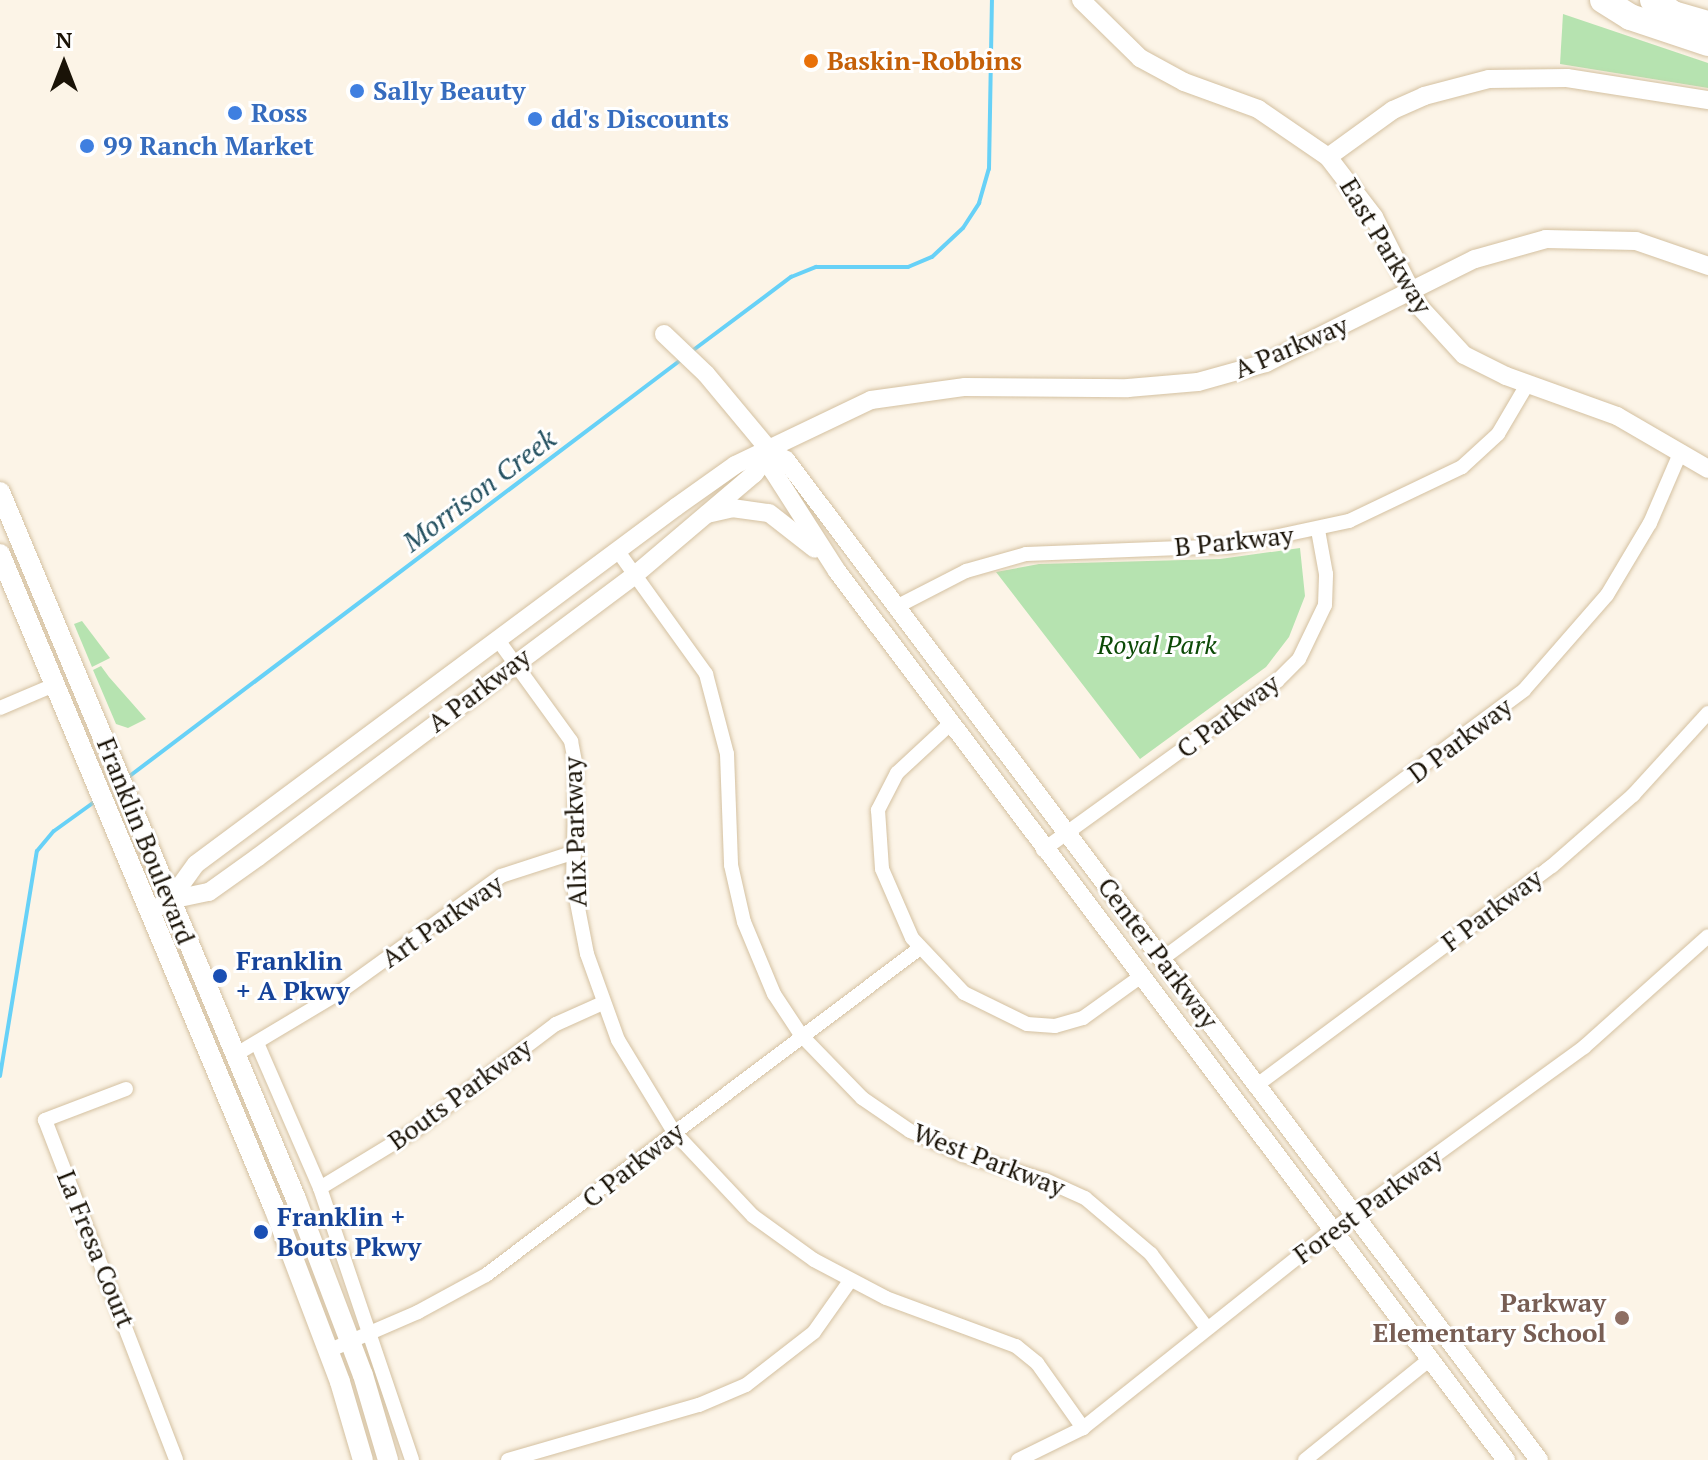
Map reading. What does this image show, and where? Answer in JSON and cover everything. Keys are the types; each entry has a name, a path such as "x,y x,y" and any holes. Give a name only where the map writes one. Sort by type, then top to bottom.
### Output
{"highway":[{"path":"1603,0 1630,17 1708,43"},
{"path":"1653,0 1673,14 1708,24"}],"main road":[{"name":"Franklin Boulevard","path":"0,492 235,1055 350,1343 388,1460"},
{"name":"Franklin Boulevard","path":"0,554 150,912 328,1351 363,1460"}],"street":[{"name":"East Parkway","path":"1081,0 1140,58 1184,82 1258,109 1328,157 1374,217 1410,291 1438,330 1464,355 1617,416 1708,469"},
{"path":"1328,157 1424,96 1489,79 1567,78 1708,100"},
{"name":"A Parkway","path":"170,900 196,864 617,550 735,465 771,452 842,412 900,393 965,387 1128,388 1209,379 1266,363 1475,259 1546,239 1636,241 1708,266"},
{"name":"Center Parkway","path":"664,334 706,374 771,452 786,460 1257,1085 1352,1216 1539,1460"},
{"name":"B Parkway","path":"896,607 966,571 1031,553 1232,546 1318,530 1384,508 1462,467 1498,434 1528,383"},
{"name":"D Parkway","path":"1162,959 1524,690 1607,595 1650,523 1681,451"},
{"name":"A Parkway","path":"150,912 170,900 209,892 636,574 754,474 771,452"},
{"name":"Center Parkway","path":"771,452 773,471 837,571 1043,850 1506,1460"},
{"path":"705,515 732,508 769,513 787,522 837,571"},
{"name":"C Parkway","path":"1043,850 1277,681 1299,659 1325,605 1326,574 1318,530"},
{"name":"West Parkway","path":"617,550 706,674 724,737 731,865 744,922 774,994 801,1035 862,1098 910,1131 963,1155 1045,1180 1085,1198 1145,1248 1207,1328"},
{"name":"Alix Parkway","path":"498,640 571,741 578,918 603,1003 635,1072 674,1132 753,1216 850,1281 1016,1346 1037,1363 1083,1428"},
{"path":"0,708 54,685"},
{"name":"F Parkway","path":"1257,1085 1552,866 1633,795 1708,713"},
{"path":"950,724 897,773 878,810 876,839 886,883 920,948 977,1001 1013,1019 1041,1026 1083,1018 1140,977"},
{"name":"Art Parkway","path":"235,1055 337,994 501,876 575,852"},
{"name":"Forest Parkway","path":"1018,1460 1083,1428 1331,1231 1584,1047 1708,936"},
{"name":"C Parkway","path":"328,1351 372,1333 486,1275 920,948"},
{"name":"Bouts Parkway","path":"320,1188 417,1129 556,1024 603,1003"},
{"path":"257,1043 320,1188 372,1333 412,1460"},
{"name":"La Fresa Court","path":"126,1089 45,1120 176,1460"},
{"path":"508,1460 699,1405 746,1385 814,1332 850,1281"},
{"path":"1305,1460 1430,1359"}],"green space":[{"path":"1563,14 1708,63 1708,88 1560,64"},
{"name":"Royal Park","path":"1300,548 1305,596 1289,637 1266,667 1140,759 996,572 1039,564 1220,559"},
{"path":"82,621 110,658 92,667 74,624"},
{"path":"101,666 146,719 128,728 116,724 93,670"}],"waterway":[{"name":"Morrison Creek","path":"692,351 791,277 816,267 908,267 932,257 963,228 979,203 989,169 992,0"},
{"name":"Morrison Creek","path":"127,778 682,359"},
{"name":"Morrison Creek","path":"0,1076 37,851 54,831 97,800"}],"place":[{"name":"Baskin-Robbins","path":"811,61"},
{"name":"Sally Beauty","path":"357,91"},
{"name":"Ross","path":"235,113"},
{"name":"dd's Discounts","path":"535,119"},
{"name":"99 Ranch Market","path":"87,146"},
{"name":"Franklin + A Pkwy","path":"220,976"},
{"name":"Franklin + Bouts Pkwy","path":"261,1232"},
{"name":"Parkway Elementary School","path":"1622,1318"}]}
